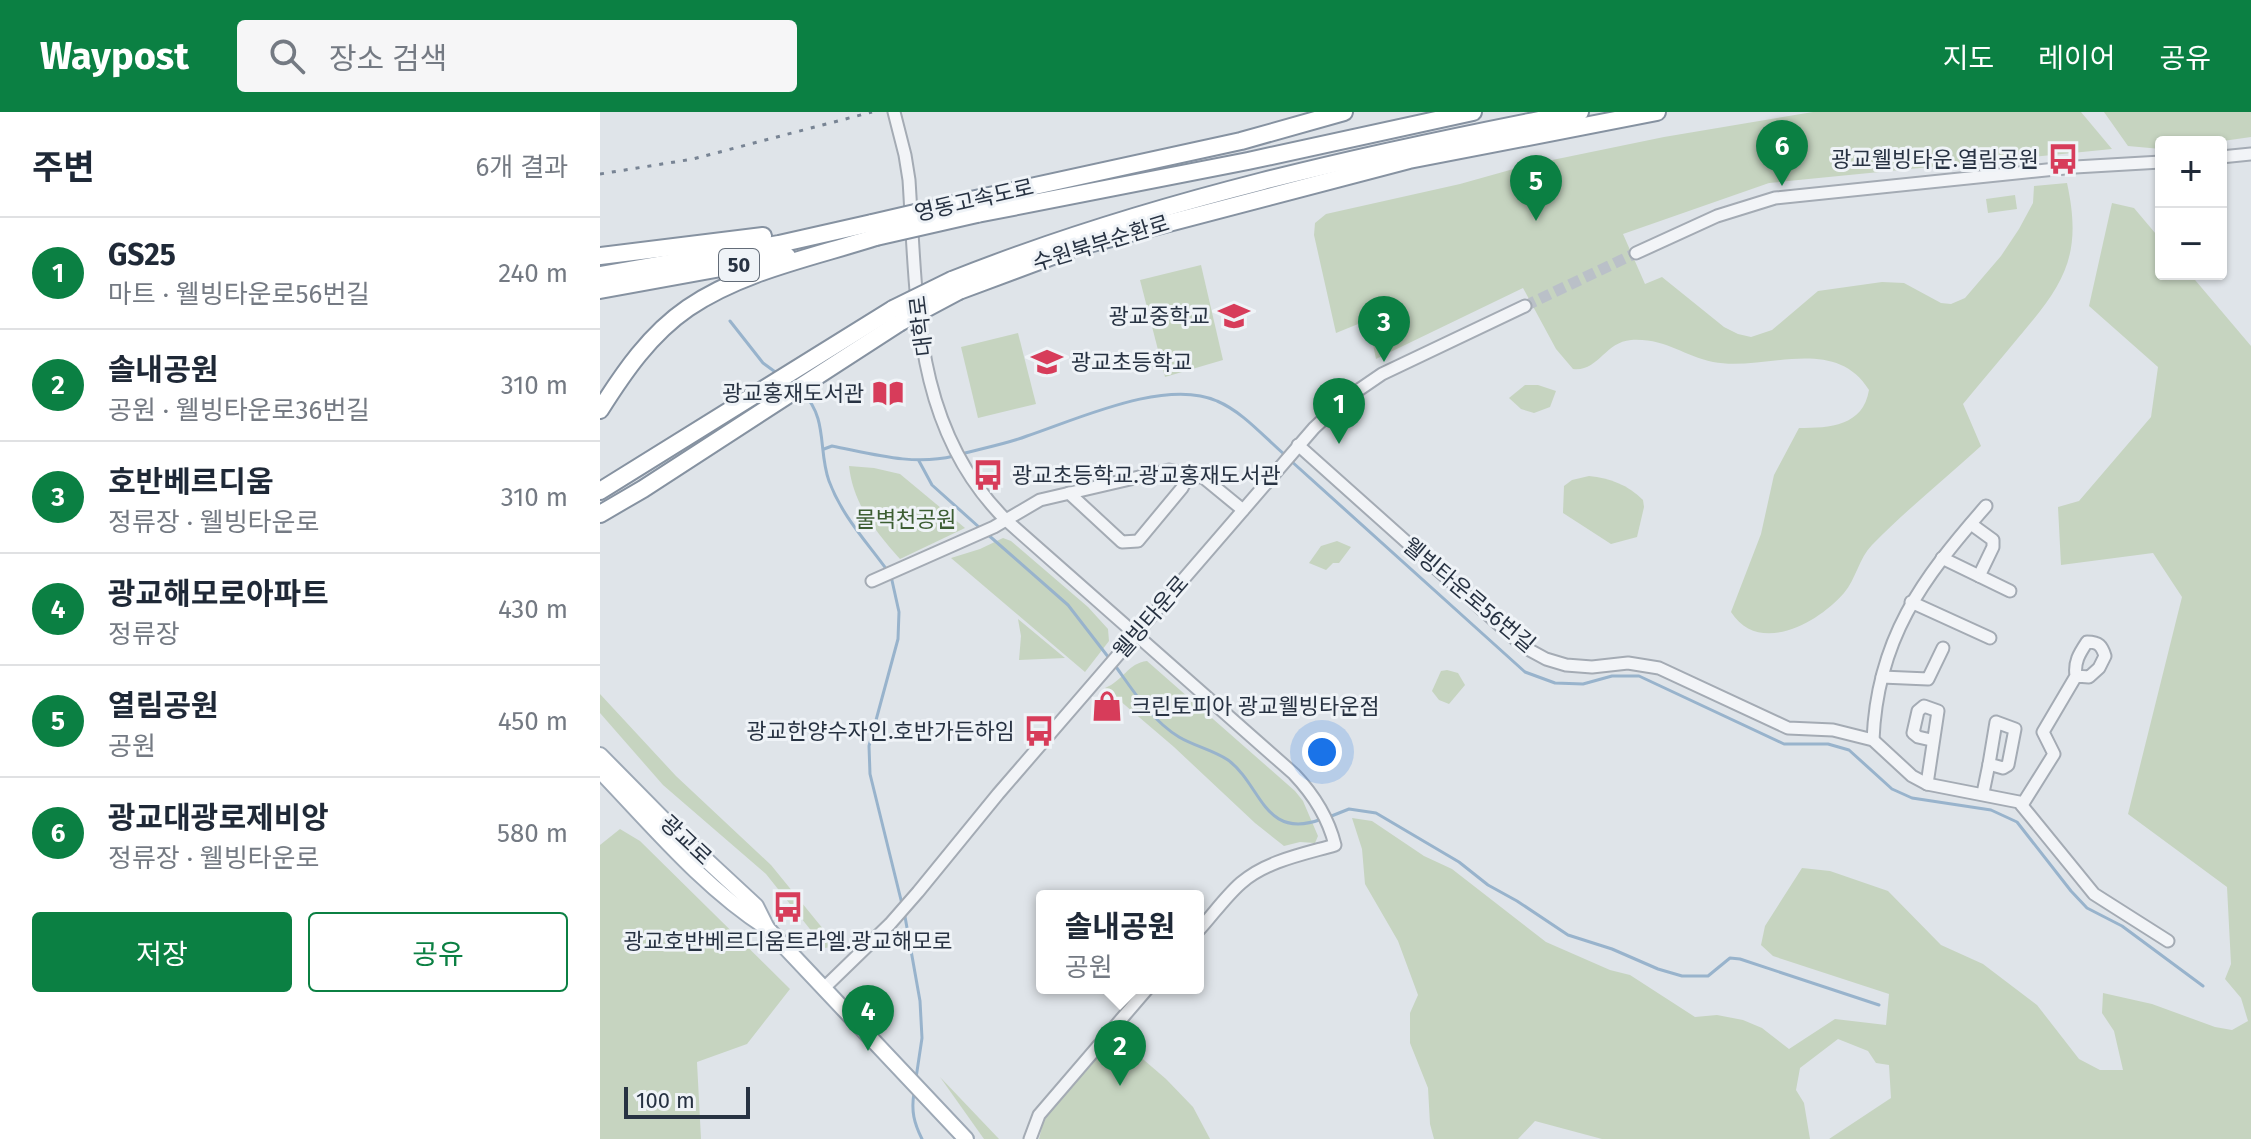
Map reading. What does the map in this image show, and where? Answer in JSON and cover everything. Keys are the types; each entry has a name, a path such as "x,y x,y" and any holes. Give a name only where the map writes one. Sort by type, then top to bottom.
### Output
{"highway":[{"name":"영동고속도로","path":"600,275 874,230 1241,141 1344,112"},
{"name":"영동고속도로","path":"1248,161 1418,112"},
{"name":"영동고속도로","path":"974,207 1248,161 1473,112"},
{"name":"수원북부순환로","path":"600,491 804,363 1036,248 1144,214 1400,147 1580,112"},
{"name":"수원북부순환로","path":"956,286 1077,247 1409,160 1657,112"},
{"name":"영동고속도로","path":"600,290 798,254 874,230"},
{"path":"600,256 874,230"},
{"path":"600,410 641,351 669,323 696,303 874,230"},
{"name":"수원북부순환로","path":"600,514 822,373 896,316"},
{"path":"600,480 753,397"},
{"path":"600,525 682,473 769,408"}],"main road":[{"name":"광교로","path":"600,755 756,906 767,928"},
{"name":"광교로","path":"600,771 719,891 743,913 767,928 966,1139"}],"street":[{"name":"대학로","path":"894,112 909,180 921,344 934,397 953,446 968,471 991,505 1006,520 1294,774 1320,807 1331,829 1335,845 1281,861 1251,875 1204,924"},
{"path":"2227,156 2251,154"},
{"path":"1636,253 1717,216 1775,198 2075,167 2155,162"},
{"name":"웰빙타운로","path":"824,988 890,924 1273,474 1324,419 1362,386 1525,306"},
{"name":"웰빙타운로56번길","path":"1295,449 1524,647 1546,659 1566,665 1592,667 1628,663 1659,668 1788,728 1833,730 1873,740 1912,776 1927,784 1942,789 1983,793 2022,805"},
{"path":"872,581 994,527 1040,500 1169,470 1190,473 1214,485 1243,510"},
{"path":"1069,493 1122,542 1132,543 1138,541 1182,488 1190,473"},
{"path":"1873,740 1875,705 1887,657 1911,602 1942,558 1986,506"},
{"path":"1971,524 1993,540 1993,547 1979,576"},
{"path":"1942,558 2010,591"},
{"path":"1911,602 1990,638"},
{"path":"1882,677 1928,679 1943,648"},
{"path":"2076,676 2043,732 2054,754 2022,805 2094,894 2168,941"},
{"path":"1927,784 1931,740"},
{"path":"1983,793 1989,764"},
{"path":"1030,1139 1039,1115 1143,994"}],"green space":[{"path":"1813,112 2081,112 2112,149 1769,183 1623,234 1645,284 1662,277 1724,327 1751,337 1772,330 1818,291 1882,282 1904,283 1941,303 1951,304 1965,298 2001,256 2019,229 2033,203 2034,186 2067,183 2073,230 2066,268 2034,319 1963,404 1981,446 1872,545 1844,593 1804,624 1772,633 1757,632 1743,625 1731,612 1761,534 1774,475 1799,428 1833,425 1852,418 1860,411 1869,390 1854,373 1837,363 1818,359 1733,364 1713,362 1664,344 1643,340 1622,342 1589,366 1573,369 1556,349 1523,288 1376,359 1368,320 1336,333 1314,235 1315,223 1326,214 1460,184 1528,165 1664,137"},
{"path":"2104,112 2251,112 2251,137 2227,140 2227,136 2155,136 2155,148 2128,146"},
{"path":"2015,195 2017,209 1988,213 1986,199"},
{"path":"2112,203 2134,208 2155,233 2155,280 2195,280 2251,346 2251,1139 1829,1139 1891,1098 1889,1065 1876,1063 1868,1051 1838,1039 1800,1068 1796,1090 1804,1103 1810,1139 1602,1139 1535,1121 1518,1139 1434,1139 1428,1088 1410,1043 1410,1013 1418,995 1398,941 1365,884 1362,849 1352,818 1372,821 1424,856 1452,869 1546,942 1610,970 1630,975 1695,1017 1717,1015 1743,1020 1762,1028 1789,1049 1835,1019 1886,1025 1889,994 1773,956 1761,945 1765,926 1802,868 1830,871 1888,891 1941,945 1983,964 2037,1005 2079,1059 2100,1070 2123,1070 2114,1031 2102,1013 2103,993 2152,1004 2215,1027 2232,1030 2248,1021 2241,998 2225,979 2231,964 2227,887 2128,814 2182,597 2153,553 2061,565 2058,507 2079,501 2151,417 2158,367 2089,306"},
{"path":"1201,265 1223,360 1165,377 1140,280"},
{"path":"1018,333 1036,404 978,418 961,347"},
{"path":"1525,385 1538,385 1556,391 1550,407 1534,413 1521,409 1509,398"},
{"name":"물벽천공원","path":"849,466 900,474 965,528 900,559 874,528 861,505"},
{"path":"1589,476 1618,483 1643,500 1637,537 1611,544 1563,513 1564,486 1572,480"},
{"path":"1003,538 1011,541 1088,607 1108,629 1109,641 1085,672 951,558"},
{"path":"1337,541 1351,547 1339,563 1333,563 1326,570 1309,563 1321,546"},
{"path":"1018,619 1065,658 1019,660 1021,636"},
{"path":"1147,661 1295,791 1303,801 1318,836 1315,843 1300,842 1284,846 1105,688 1135,665"},
{"path":"1441,671 1458,673 1465,685 1449,704 1439,700 1432,691"},
{"path":"600,694 676,776 771,865 837,946 825,948 766,874 663,785 600,713"},
{"path":"620,829 640,841 790,989 747,1044 697,1062 701,1139 600,1139 600,845"},
{"path":"1116,1036 1193,1107 1210,1139 1039,1139 1045,1115 1102,1046"},
{"path":"940,1077 999,1139 984,1139"}],"waterway":[{"path":"730,321 763,363 778,374"},
{"path":"803,393 816,413 826,470 834,494 887,570"},
{"path":"961,454 1019,439 1096,411 1148,397 1173,394 1196,395 1227,406 1285,455"},
{"path":"824,449 832,446 923,460 954,456"},
{"path":"1290,460 1525,672 1555,683 1583,684 1612,676 1639,676 1784,744 1828,744 1849,750 1892,789 1912,798 1991,810 2017,822 2087,908 2122,926 2203,986"},
{"path":"919,461 932,485 980,528"},
{"path":"986,533 1068,605 1109,658"},
{"path":"891,576 899,612 898,639 869,746 870,774 902,904"},
{"path":"1114,664 1160,722 1179,737 1228,760 1275,817 1287,823 1302,824 1322,819"},
{"path":"1329,817 1349,809 1376,813 1459,862 1488,885 1568,935 1612,949 1658,969 1682,976 1708,976 1730,958 1740,959 1879,1005"},
{"path":"904,911 920,1001 922,1038 916,1078"},
{"path":"914,1093 914,1117 922,1139"}],"tunnel":[{"path":"1525,306 1636,253"}],"railway":[{"path":"600,174 693,159 872,112"}],"place":[{"name":"광교웰빙타운.열림공원","path":"2063,159"},
{"name":"광교대광로제비앙","path":"1782,186"},
{"name":"열림공원","path":"1536,221"},
{"name":"광교중학교","path":"1234,316"},
{"name":"광교초등학교","path":"1047,362"},
{"name":"호반베르디움","path":"1384,362"},
{"name":"광교홍재도서관","path":"888,393"},
{"name":"GS25","path":"1339,444"},
{"name":"광교초등학교.광교홍재도서관","path":"988,475"},
{"name":"크린토피아 광교웰빙타운점","path":"1107,706"},
{"name":"광교한양수자인.호반가든하임","path":"1039,731"},
{"name":"광교호반베르디움트라엘.광교해모로","path":"788,907"},
{"name":"광교해모로아파트","path":"868,1051"},
{"name":"솔내공원","path":"1120,1086"}]}
